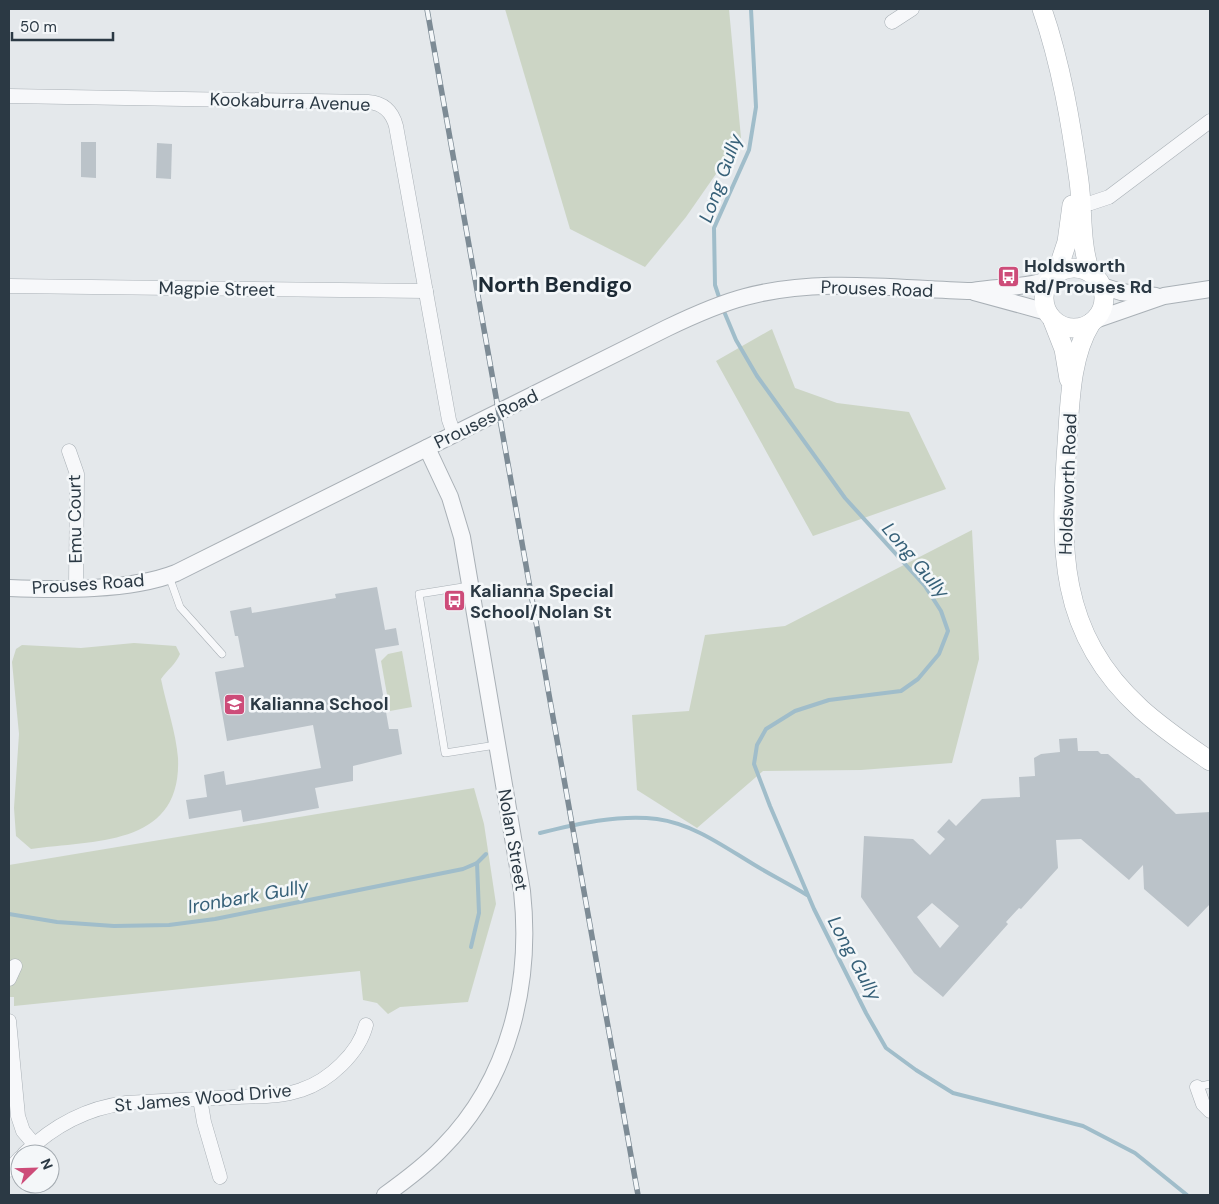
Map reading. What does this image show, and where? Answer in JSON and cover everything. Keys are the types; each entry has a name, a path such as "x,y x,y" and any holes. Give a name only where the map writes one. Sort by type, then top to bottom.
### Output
{"main road":[{"path":"1042,9 1063,84 1074,150 1077,205 1083,243 1104,304 1093,321 1082,328 1062,326 1050,316 1043,294 1054,275 1067,242 1077,205"},
{"path":"1054,275 1074,267 1096,279"},
{"name":"Holdsworth Road","path":"1050,316 1064,349 1071,390"},
{"name":"Holdsworth Road","path":"1093,321 1080,345 1071,390 1063,539 1068,583 1080,624 1101,662 1130,698 1156,722 1210,761"}],"street":[{"path":"892,22 912,9"},
{"name":"Kookaburra Avenue","path":"9,96 368,102 382,106 393,116 396,126 454,434"},
{"path":"1077,205 1101,200 1122,190 1210,121"},
{"name":"Prouses Road","path":"9,588 76,588 123,585 169,576 713,307 730,301 776,290 814,287 972,292 996,287 1030,285 1054,275"},
{"path":"1096,279 1121,292 1164,296"},
{"name":"Magpie Street","path":"9,286 426,291"},
{"path":"1093,321 1164,296 1210,289"},
{"name":"Prouses Road","path":"972,292 1050,316"},
{"name":"Nolan Street","path":"385,1195 428,1162 460,1127 486,1087 514,1023 524,963 525,915 462,537 455,510 427,448"},
{"name":"Emu Court","path":"69,451 77,474 76,588"},
{"path":"9,1021 18,1116 23,1131 34,1144"},
{"name":"St James Wood Drive","path":"34,1144 68,1120 101,1107 126,1103 283,1094 309,1087 326,1077 354,1051 363,1036 366,1025"},
{"path":"1204,1086 1203,1104 1210,1112"},
{"path":"200,1099 204,1122 220,1176"}],"lane":[{"path":"169,576 180,608 222,654"},
{"path":"469,586 419,594 445,753 497,745"}],"green space":[{"path":"505,9 729,9 741,138 686,217 645,267 570,229"},
{"path":"772,329 795,388 837,403 909,412 946,489 813,536 716,361"},
{"path":"972,530 979,659 952,763 861,770 763,771 697,828 637,790 632,715 689,711 705,635 785,626"},
{"path":"134,643 176,646 180,654 161,679 178,758 175,787 166,808 150,824 130,834 82,844 31,849 16,836 14,808 19,734 12,662 16,649 22,645 81,648"},
{"path":"402,651 412,707 390,711 381,661 388,654"},
{"path":"474,788 484,824 496,904 468,1002 400,1007 388,1014 377,1003 363,1000 360,971 14,1006 14,997 9,997 9,865"}],"building":[{"path":"81,142 96,142 96,178 81,177"},
{"path":"157,143 172,144 171,179 156,178"},
{"path":"377,587 385,630 396,628 399,645 375,649 389,729 398,729 402,754 353,766 353,781 315,788 319,808 243,822 241,810 189,819 186,800 207,797 204,775 224,771 226,785 321,768 313,725 227,741 215,672 244,667 238,636 235,636 230,611 251,607 252,613 336,598 335,594"},
{"path":"1077,738 1078,751 1098,751 1101,754 1108,754 1136,778 1139,778 1176,814 1210,812 1210,904 1188,927 1144,889 1143,865 1129,880 1081,839 1056,840 1058,868 1021,909 1019,908 1006,922 1008,924 943,997 914,973 861,897 864,836 913,839 930,855 945,839 937,832 949,819 956,826 982,799 1020,797 1019,777 1035,776 1034,758 1041,754 1060,752 1059,739","holes":["932,903 959,926 940,948 917,917"]}],"waterway":[{"name":"Long Gully","path":"720,300 715,285 714,228 749,150 756,107 751,9"},
{"name":"Long Gully","path":"723,309 736,340 757,376 845,498 925,586 941,611 948,631 939,654 918,679 901,691 829,700 795,711 766,729 757,745 754,764 770,806 814,909 866,1013 886,1048 916,1070 953,1093 1083,1126 1135,1153 1187,1195"},
{"name":"Ironbark Gully","path":"540,833 583,823 613,819 643,818 670,822 695,831 719,843 807,895"},
{"name":"Ironbark Gully","path":"9,914 57,922 114,926 169,925 215,919 463,869 477,863 486,854"},
{"path":"471,947 479,913 477,863"}],"railway":[{"path":"427,9 638,1195"}],"place":[{"name":"Holdsworth Rd/Prouses Rd","path":"1008,276"},
{"name":"Kalianna Special School/Nolan St","path":"454,601"},
{"name":"Kalianna School","path":"234,704"}],"district":[{"name":"North Bendigo","path":"555,284"}]}
